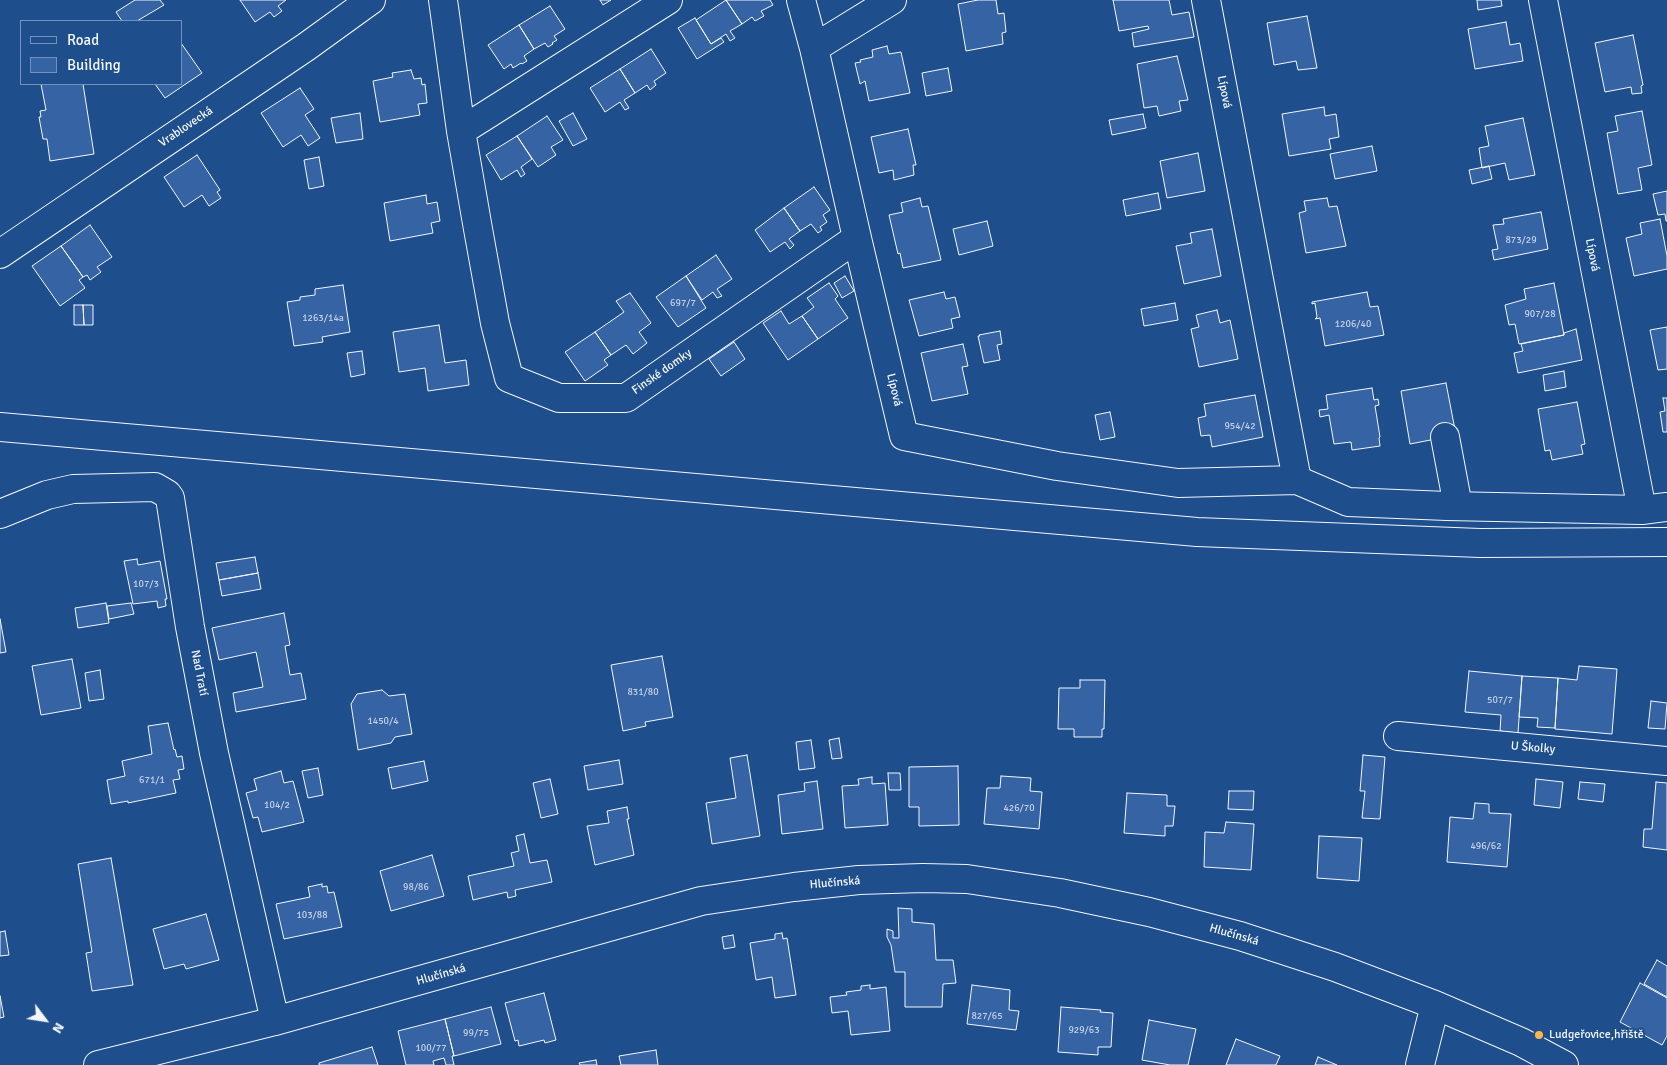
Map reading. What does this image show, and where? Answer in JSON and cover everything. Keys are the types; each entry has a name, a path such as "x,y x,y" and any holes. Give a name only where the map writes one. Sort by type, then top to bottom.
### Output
{"street":[{"name":"Vrablovecká","path":"0,254 371,0"},
{"name":"Finské domky","path":"443,0 461,131 495,323 509,378 559,398 626,398 857,238"},
{"path":"461,131 668,0"},
{"path":"801,0 814,48 892,0"},
{"name":"Lípová","path":"1206,0 1297,480"},
{"name":"Lípová","path":"814,48 904,436 1057,466 1178,483 1297,480 1348,502 1654,509 1543,0"},
{"path":"0,428 1197,532 1480,543 1667,542"},
{"path":"1445,437 1458,506"},
{"name":"Nad Tratí","path":"0,514 42,497 73,489 155,487 170,498 190,627 214,753 275,1021"},
{"name":"U Školky","path":"1398,736 1667,761"},
{"name":"Hlučínská","path":"98,1065 275,1021 702,901 859,880 923,878 967,879 1060,893 1150,912 1240,936 1335,967 1435,1005 1520,1042 1564,1065"},
{"path":"1420,1065 1435,1005"}],"building":[{"path":"135,0 160,0 164,5 139,20 121,20 116,12"},
{"path":"240,0 286,0 278,6 282,11 274,17 270,12 255,22"},
{"path":"600,0 611,0 603,5"},
{"path":"726,0 770,0 773,5 761,11 764,16 755,21 752,17 742,24"},
{"path":"726,0 742,24 730,31 735,38 730,41 726,34 711,44 696,20"},
{"path":"978,0 996,0 998,14 1004,13 1006,32 1002,33 1003,44 966,51 958,4"},
{"path":"1113,0 1169,0 1172,15 1189,12 1194,37 1134,47 1132,33 1149,29 1148,26 1119,31"},
{"path":"1477,0 1501,0 1502,6 1478,10"},
{"path":"550,6 565,29 554,36 557,40 553,44 548,47 545,43 534,49 519,25"},
{"path":"1307,16 1317,68 1298,70 1296,61 1274,65 1267,23"},
{"path":"695,18 711,44 721,38 724,42 697,59 678,28"},
{"path":"1506,22 1510,45 1520,43 1523,61 1475,69 1468,29"},
{"path":"519,25 534,49 524,56 527,61 513,68 511,64 504,69 488,45"},
{"path":"1633,35 1643,85 1641,86 1642,93 1632,94 1631,87 1605,92 1595,43"},
{"path":"182,44 202,73 165,98 156,85 182,85"},
{"path":"887,46 889,54 901,52 910,93 869,101 865,81 860,84 855,63 873,57 872,50"},
{"path":"651,49 666,73 654,81 656,85 650,90 647,85 635,93 620,69"},
{"path":"1177,56 1188,100 1179,101 1181,111 1159,116 1157,106 1144,108 1137,64"},
{"path":"948,68 952,91 926,96 922,73"},
{"path":"620,69 635,93 624,100 629,108 625,110 620,102 605,112 590,88"},
{"path":"411,70 414,79 421,78 422,85 425,84 427,103 418,104 420,115 380,122 373,81 393,77 392,73"},
{"path":"41,85 83,85 94,154 50,161 47,139 43,139 39,117 41,117 40,111 46,110"},
{"path":"300,88 314,109 305,115 320,138 308,146 301,135 283,147 261,113"},
{"path":"1324,107 1325,116 1336,114 1339,137 1329,139 1331,149 1289,156 1282,114"},
{"path":"1642,111 1652,165 1638,168 1642,190 1618,194 1607,133 1618,131 1615,116"},
{"path":"360,113 363,139 336,143 331,118"},
{"path":"573,113 587,139 573,146 559,121"},
{"path":"1143,114 1146,128 1112,135 1109,120"},
{"path":"547,116 563,140 551,147 556,155 538,167 517,136"},
{"path":"1523,118 1535,175 1509,180 1505,163 1482,168 1479,148 1489,146 1485,126"},
{"path":"908,129 916,165 913,165 914,175 894,180 893,170 879,173 871,137"},
{"path":"517,136 532,159 521,167 525,174 521,177 517,170 501,180 486,155"},
{"path":"1372,146 1377,171 1335,179 1330,154"},
{"path":"1198,153 1205,191 1167,198 1160,161"},
{"path":"197,155 220,190 217,192 221,198 209,206 202,195 184,207 164,177"},
{"path":"319,157 324,186 309,189 304,160"},
{"path":"1489,166 1492,179 1472,184 1469,170"},
{"path":"814,187 830,210 823,215 827,222 820,227 822,230 818,233 811,224 800,231 784,208"},
{"path":"1667,191 1666,221 1665,214 1658,215 1653,194"},
{"path":"1158,193 1161,209 1126,216 1123,200"},
{"path":"426,195 427,204 437,202 440,221 431,223 433,233 390,241 384,203"},
{"path":"920,198 922,207 928,206 941,260 903,268 889,215 903,212 901,203"},
{"path":"1327,198 1329,207 1337,206 1346,246 1306,253 1299,213 1306,211 1304,201"},
{"path":"784,208 800,231 789,239 794,245 790,249 785,242 770,252 755,230"},
{"path":"1541,212 1548,249 1494,260 1492,250 1498,249 1493,225 1504,224 1503,219"},
{"path":"1660,219 1667,256 1667,269 1634,276 1626,238 1642,234 1640,223"},
{"path":"987,221 993,246 959,255 953,229"},
{"path":"90,225 112,257 97,267 101,272 90,280 87,275 83,277 61,246"},
{"path":"1212,229 1221,276 1184,284 1176,246 1192,243 1190,233"},
{"path":"61,246 83,277 79,280 85,288 60,306 32,266"},
{"path":"716,255 732,279 717,289 722,296 717,298 713,292 702,300 686,276"},
{"path":"686,276 706,308 678,327 656,297"},
{"path":"845,276 854,291 842,298 834,283"},
{"path":"829,283 838,296 835,299 848,318 818,339 802,316 814,307 807,298"},
{"path":"1554,283 1564,335 1519,344 1515,324 1509,325 1505,305 1526,299 1524,289"},
{"path":"343,285 350,332 322,337 323,342 294,346 287,302 300,300 300,297 315,295 315,289"},
{"path":"944,292 946,299 955,297 960,317 951,319 953,328 919,336 909,300"},
{"path":"1367,292 1370,307 1378,306 1384,335 1325,346 1320,318 1315,319 1317,317 1315,303 1312,304 1312,302"},
{"path":"630,293 651,323 639,332 647,343 633,354 626,345 611,355 595,332 624,312 616,301"},
{"path":"1175,303 1178,320 1144,326 1141,309"},
{"path":"74,305 83,305 84,325 74,325"},
{"path":"83,305 93,305 93,325 84,325"},
{"path":"1217,310 1220,323 1230,320 1238,359 1199,367 1191,329 1199,327 1196,315"},
{"path":"781,311 789,324 802,316 818,339 788,360 763,323"},
{"path":"439,325 445,363 466,360 469,385 428,391 425,368 399,372 393,332"},
{"path":"1667,327 1667,369 1658,370 1650,330"},
{"path":"1576,329 1582,360 1518,373 1514,353 1523,351 1521,344 1564,335 1564,333"},
{"path":"1000,331 1002,344 997,345 1000,360 984,363 978,336"},
{"path":"595,332 611,355 604,360 608,365 585,381 565,352"},
{"path":"734,342 745,359 721,376 709,359"},
{"path":"963,344 968,366 962,367 968,394 932,401 921,353"},
{"path":"362,351 365,374 351,377 347,353"},
{"path":"1564,371 1566,387 1545,391 1543,375"},
{"path":"1446,383 1456,435 1410,444 1401,391"},
{"path":"1372,388 1374,400 1378,399 1379,405 1375,406 1380,446 1352,450 1351,442 1334,444 1329,415 1320,417 1319,410 1328,409 1326,395"},
{"path":"1255,395 1263,437 1212,447 1210,435 1201,436 1198,418 1206,416 1204,404"},
{"path":"1663,398 1667,398 1667,432 1663,432 1660,412 1665,411"},
{"path":"1577,402 1585,444 1581,445 1583,454 1552,460 1550,450 1545,451 1538,409"},
{"path":"1110,412 1115,437 1100,440 1095,415"},
{"path":"255,557 258,573 219,580 216,563"},
{"path":"137,559 138,565 160,561 167,599 165,599 166,606 158,608 157,601 133,604 124,561"},
{"path":"258,573 261,589 222,596 219,580"},
{"path":"106,603 109,623 78,628 75,608"},
{"path":"131,603 134,614 109,619 107,606"},
{"path":"284,613 290,645 285,646 290,675 301,673 306,699 236,712 233,693 263,687 256,652 219,660 212,628"},
{"path":"0,619 6,652 0,653"},
{"path":"662,656 673,717 645,722 646,726 623,731 611,665"},
{"path":"72,659 81,708 41,715 32,666"},
{"path":"1579,666 1617,669 1612,734 1555,729 1558,678 1577,680"},
{"path":"100,670 104,699 89,701 85,673"},
{"path":"1469,671 1522,676 1518,733 1500,731 1501,715 1465,712"},
{"path":"1522,676 1558,678 1555,728 1537,727 1538,718 1519,717"},
{"path":"1080,680 1105,680 1104,729 1102,729 1102,737 1074,737 1074,729 1058,729 1059,688 1080,688"},
{"path":"382,690 389,696 405,694 412,734 395,737 391,743 358,750 351,704 357,694"},
{"path":"1651,701 1667,703 1665,729 1648,728"},
{"path":"168,723 174,750 177,757 182,756 184,769 178,770 180,779 173,780 176,793 128,803 128,801 111,804 107,780 125,776 122,761 152,754 148,726"},
{"path":"839,738 842,758 832,759 829,740"},
{"path":"811,740 815,768 799,770 796,742"},
{"path":"747,755 760,836 712,844 706,803 736,798 730,758"},
{"path":"1363,755 1385,757 1380,819 1362,818 1365,791 1360,791"},
{"path":"619,760 623,784 588,790 584,766"},
{"path":"424,761 428,781 392,789 388,768"},
{"path":"958,766 959,825 919,826 919,807 909,807 909,767"},
{"path":"318,768 323,795 308,798 302,771"},
{"path":"281,771 284,783 293,781 304,822 262,832 258,817 253,818 246,793 257,790 254,779"},
{"path":"888,773 900,773 901,790 889,790"},
{"path":"1001,776 1031,778 1030,791 1042,792 1039,829 984,824 987,788 1000,788"},
{"path":"872,777 872,784 885,783 888,825 845,828 842,786 859,785 858,779"},
{"path":"550,779 558,814 541,818 533,783"},
{"path":"1536,779 1563,782 1560,808 1534,805"},
{"path":"817,781 823,829 782,834 778,795 805,791 804,783"},
{"path":"1580,782 1605,784 1603,802 1578,799"},
{"path":"1656,782 1667,783 1667,850 1643,847 1644,829 1652,829"},
{"path":"1229,791 1254,791 1253,810 1228,809"},
{"path":"1127,793 1167,795 1167,806 1175,806 1173,826 1165,826 1165,836 1124,833"},
{"path":"1475,803 1489,804 1489,813 1511,814 1507,867 1447,862 1450,817 1473,819"},
{"path":"627,807 629,819 627,819 634,855 595,865 587,826 609,823 607,811"},
{"path":"1226,822 1254,824 1251,870 1204,867 1205,832 1224,833"},
{"path":"524,834 530,863 547,860 552,882 515,890 516,896 508,898 507,892 473,900 468,876 514,866 511,853 519,851 516,836"},
{"path":"1319,836 1362,838 1359,881 1317,878"},
{"path":"432,855 444,896 391,911 380,871"},
{"path":"111,858 133,985 92,991 86,953 92,952 78,864"},
{"path":"322,884 322,887 327,886 328,893 334,892 342,927 284,939 276,904 310,897 308,887"},
{"path":"898,908 912,909 912,922 934,924 936,960 953,960 956,983 943,984 942,1007 905,1007 905,972 895,972 891,945 887,937 887,929 893,931 893,938 899,938"},
{"path":"206,914 219,960 186,969 184,964 164,969 153,929"},
{"path":"5,931 9,955 0,956 0,932"},
{"path":"782,933 783,939 787,938 796,995 775,998 772,977 756,980 750,943 775,939 775,934"},
{"path":"733,935 735,947 724,949 722,937"},
{"path":"1657,960 1667,966 1667,997 1644,984"},
{"path":"1640,983 1667,998 1667,1036 1662,1045 1620,1022"},
{"path":"870,985 870,989 886,987 890,1031 851,1035 848,1011 832,1013 830,997 847,995 846,992 861,990 861,986"},
{"path":"972,985 1010,990 1009,1010 1019,1011 1016,1030 967,1024"},
{"path":"544,993 556,1040 545,1043 544,1040 519,1046 518,1040 515,1041 505,1003"},
{"path":"0,996 4,1017 0,1018"},
{"path":"491,1007 501,1044 454,1056 445,1019"},
{"path":"1061,1007 1101,1010 1100,1012 1113,1013 1111,1047 1098,1047 1098,1055 1058,1052"},
{"path":"445,1019 454,1056 452,1056 454,1065 446,1065 444,1058 433,1061 434,1065 406,1065 398,1031"},
{"path":"1149,1020 1196,1029 1188,1065 1170,1065 1142,1060"},
{"path":"1236,1039 1280,1056 1276,1065 1226,1065"},
{"path":"372,1047 378,1065 319,1065 319,1063"},
{"path":"656,1050 658,1065 621,1065 619,1056"},
{"path":"1318,1057 1337,1065 1315,1065"},
{"path":"596,1060 597,1065 580,1065 579,1063"}],"place":[{"name":"Ludgeřovice,hřiště","path":"1539,1035"}]}
